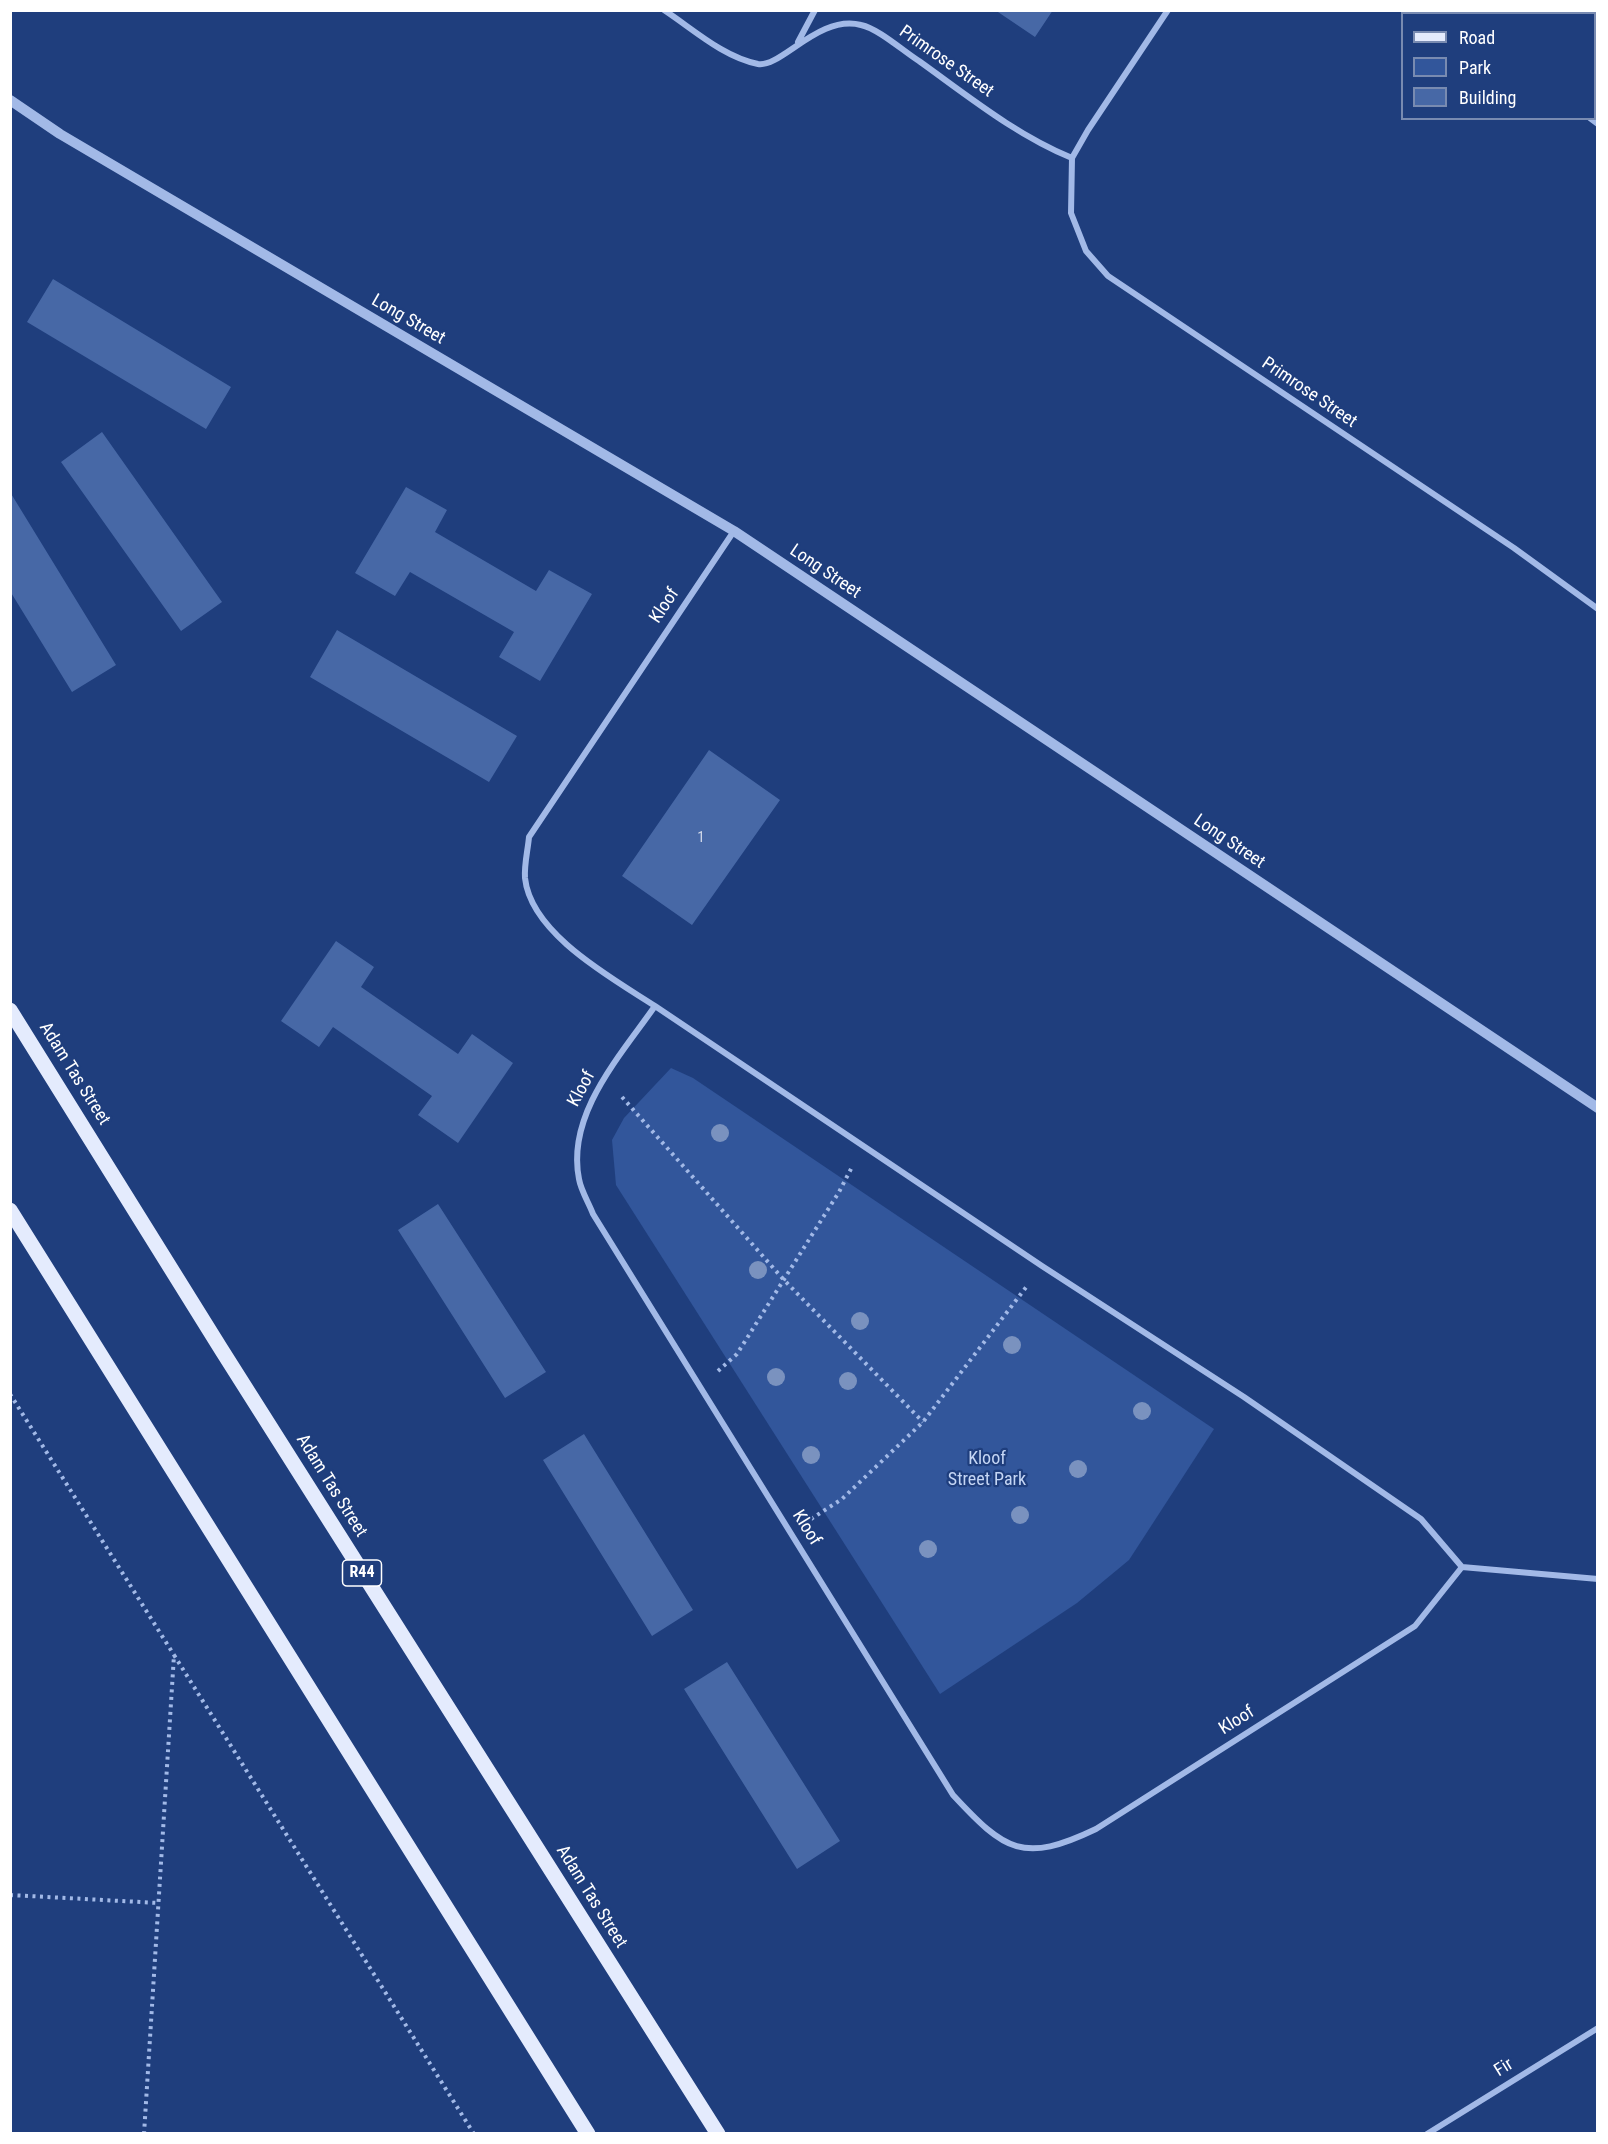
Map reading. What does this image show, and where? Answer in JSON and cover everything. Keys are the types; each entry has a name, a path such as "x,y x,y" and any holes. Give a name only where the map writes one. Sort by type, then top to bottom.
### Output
{"main road":[{"name":"Adam Tas Street","path":"10,1010 221,1349 718,2133"},
{"path":"10,1210 588,2133"}],"street":[{"path":"664,10 724,51 760,65 777,59 798,42 815,10"},
{"name":"Primrose Street","path":"1167,10 1072,158 1071,213 1086,251 1108,276 1514,548 1598,609"},
{"name":"Primrose Street","path":"798,42 832,26 861,25 890,41 1036,143 1072,158"},
{"name":"Long Street","path":"10,100 60,134 734,531 1598,1108"},
{"name":"Kloof","path":"656,1006 602,1084 582,1121 576,1155 579,1181 593,1214 953,1795 986,1830 1009,1846 1041,1849 1064,1844 1096,1829 1415,1626 1462,1567 1420,1519 1244,1397 1042,1266 656,1006 604,974 564,941 535,909 525,878 529,837 734,531"},
{"path":"1462,1567 1598,1579"},
{"name":"Fir","path":"1427,2133 1598,2028"}],"path":[{"path":"602,1084 623,1098 784,1280 923,1422"},
{"path":"701,1386 737,1354 839,1192 862,1145"},
{"path":"791,1532 842,1499 923,1422 1042,1266"},
{"path":"10,1394 474,2133"},
{"path":"144,2133 174,1655"},
{"path":"10,1895 159,1903"}],"green space":[{"name":"Kloof Street Park","path":"671,1068 693,1078 1214,1429 1129,1560 1077,1603 940,1694 616,1185 612,1140 624,1118"}],"building":[{"path":"995,10 1053,10 1035,37"},
{"path":"53,279 231,387 206,429 27,322"},
{"path":"102,432 222,602 181,631 61,462"},
{"path":"406,487 447,510 435,532 536,591 549,570 592,594 540,681 499,657 514,632 410,572 395,596 355,573"},
{"path":"10,492 116,665 72,692 10,591"},
{"path":"337,630 517,736 489,782 310,677"},
{"path":"709,750 780,800 692,925 622,876"},
{"path":"336,941 374,967 361,987 458,1054 472,1034 513,1063 458,1143 418,1115 432,1096 333,1027 319,1047 281,1021"},
{"path":"438,1204 546,1372 505,1398 398,1230"},
{"path":"584,1434 693,1610 652,1636 543,1460"},
{"path":"727,1662 840,1841 797,1869 684,1689"}]}
